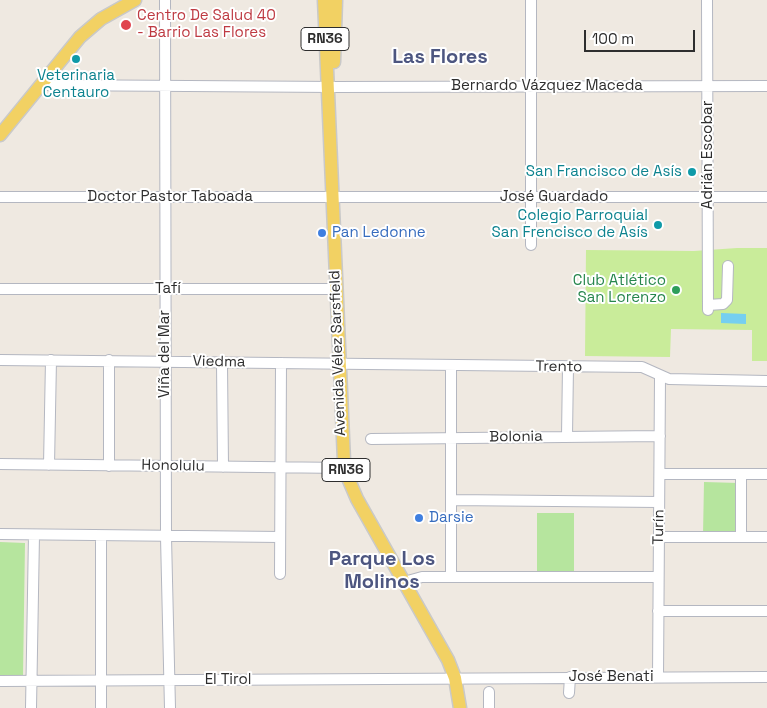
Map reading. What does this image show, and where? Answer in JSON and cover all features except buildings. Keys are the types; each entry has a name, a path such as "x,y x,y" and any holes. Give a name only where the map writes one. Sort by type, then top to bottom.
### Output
{"main road":[{"path":"0,135 71,46 90,27 131,0"},
{"path":"0,123 68,39 98,15 131,0"},
{"name":"Avenida Vélez Sarsfield","path":"324,0 331,87 343,364 341,440 346,468 357,499 454,658 468,708"},
{"name":"Avenida Vélez Sarsfield","path":"331,87 336,0"},
{"name":"Avenida Vélez Sarsfield","path":"336,198 336,289 352,466 364,496 408,581"},
{"name":"Avenida Vélez Sarsfield","path":"459,678 460,708"}],"street":[{"name":"Viña del Mar","path":"165,0 167,85 165,198 166,538 170,708"},
{"path":"531,0 531,245"},
{"name":"Adrián Escobar","path":"707,0 708,307 723,304 728,300 728,266"},
{"name":"Bernardo Vázquez Maceda","path":"40,85 331,87 767,86"},
{"name":"Doctor Pastor Taboada","path":"0,197 336,198"},
{"name":"José Guardado","path":"336,198 767,197"},
{"name":"Tafí","path":"0,289 336,289"},
{"name":"Viedma","path":"0,360 343,364"},
{"path":"49,465 51,360"},
{"path":"109,360 109,466"},
{"path":"222,363 223,467"},
{"path":"280,574 281,363"},
{"name":"Trento","path":"343,364 642,367 660,377 680,381 767,381"},
{"path":"451,366 452,577"},
{"path":"568,367 568,436"},
{"name":"Turín","path":"658,677 660,377"},
{"name":"Bolonia","path":"371,439 660,436"},
{"name":"Honolulu","path":"0,464 346,468"},
{"path":"660,474 767,474"},
{"path":"741,474 741,537"},
{"path":"451,500 659,502"},
{"path":"0,534 166,538 280,537"},
{"path":"31,708 34,535"},
{"path":"101,536 101,708"},
{"path":"659,537 767,537"},
{"path":"408,581 422,577 658,577"},
{"path":"658,611 767,611"},
{"path":"569,693 570,677"},
{"name":"José Benati","path":"459,678 767,677"},
{"name":"El Tirol","path":"0,681 459,678"},
{"path":"489,692 489,708"}],"green space":[{"name":"Club Atlético San Lorenzo","path":"767,248 767,361 752,361 752,330 671,329 670,357 585,356 586,250 694,251"},
{"path":"704,482 739,483 739,535 703,535"},
{"path":"537,513 574,513 574,572 537,572"},
{"path":"0,542 25,543 23,677 0,677"}],"water":[{"path":"721,313 746,314 746,324 721,323"}],"place":[{"name":"Centro De Salud 40 - Barrio Las Flores","path":"126,25"},
{"name":"Veterinaria Centauro","path":"76,59"},
{"name":"San Francisco de Asís","path":"692,172"},
{"name":"Colegio Parroquial San Frencisco de Asís","path":"658,225"},
{"name":"Pan Ledonne","path":"322,233"},
{"name":"Club Atlético San Lorenzo","path":"676,290"},
{"name":"Darsie","path":"419,518"}],"district":[{"name":"Las Flores","path":"440,58"},
{"name":"Parque Los Molinos","path":"382,572"}]}
